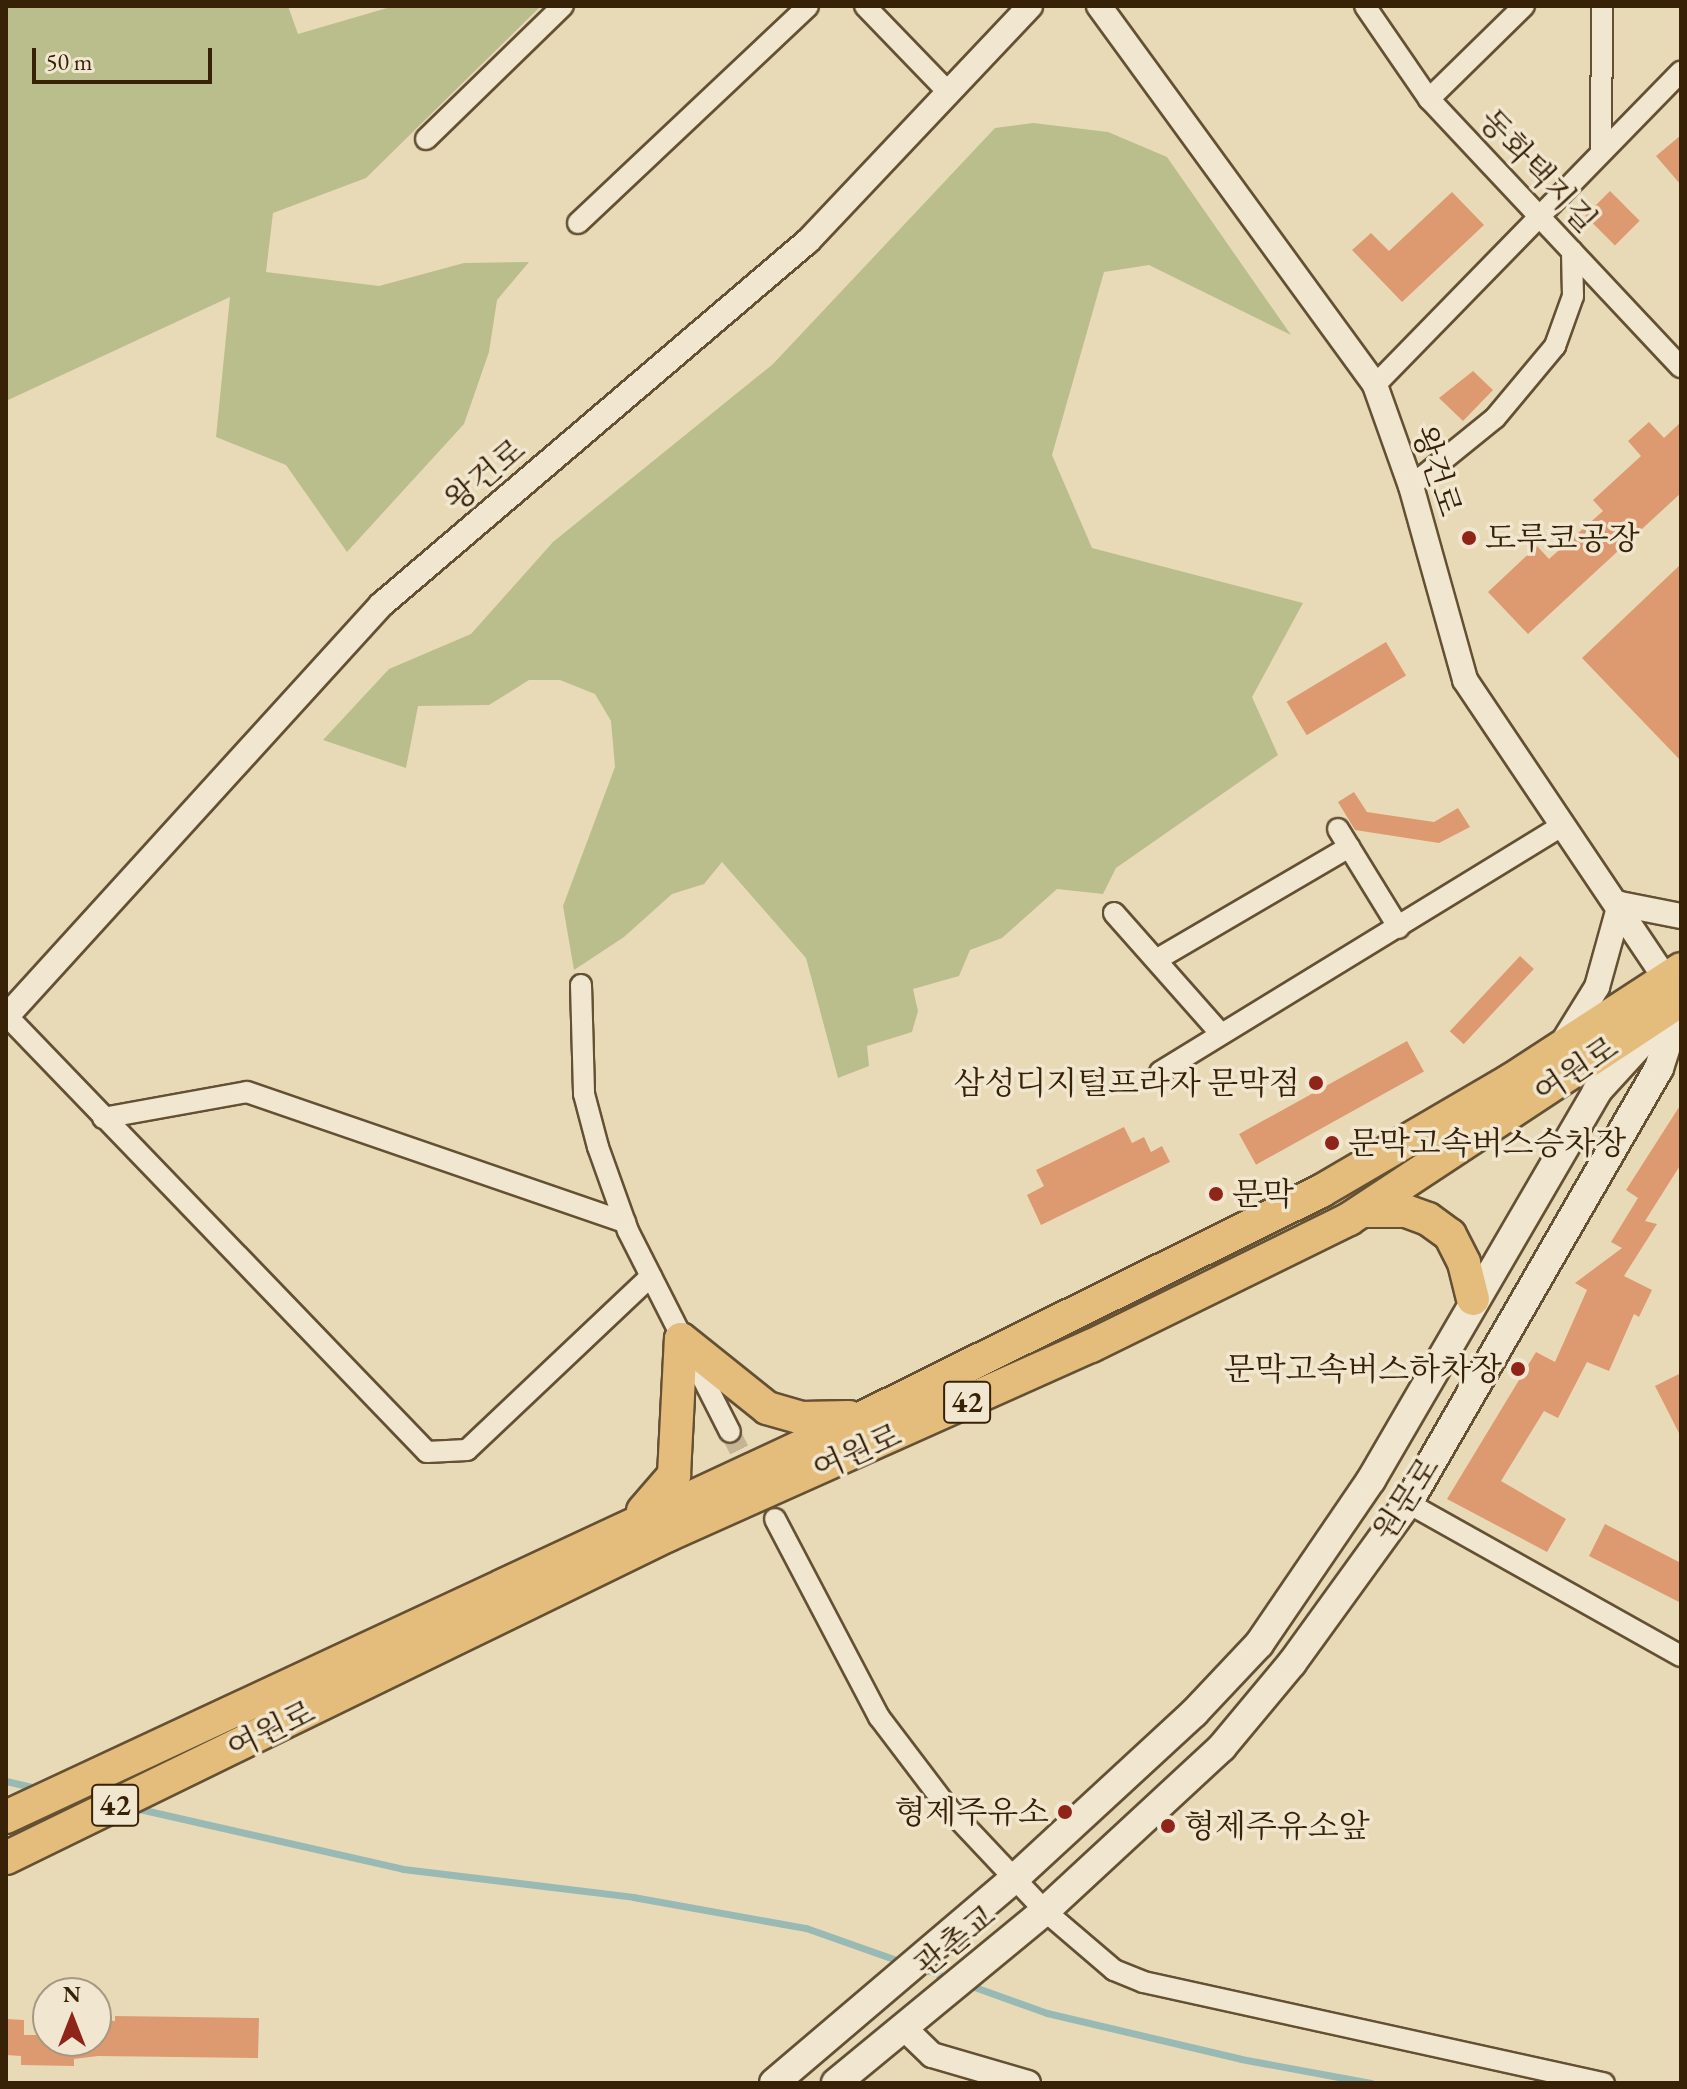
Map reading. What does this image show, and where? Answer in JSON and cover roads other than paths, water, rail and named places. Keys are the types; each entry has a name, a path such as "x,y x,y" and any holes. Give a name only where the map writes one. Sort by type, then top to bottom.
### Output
{"highway":[{"name":"여원로","path":"6,1817 191,1734 635,1520 864,1417 1321,1191 1557,1051 1679,991"},
{"name":"여원로","path":"6,1858 668,1535 1091,1346 1363,1211 1679,991"},
{"path":"1363,1211 1406,1211 1450,1235 1464,1263 1473,1299"},
{"path":"681,1339 767,1408 801,1418 864,1417"},
{"path":"635,1520 674,1475 681,1339"}],"main road":[{"name":"원문로","path":"1007,1885 1194,1713 1259,1644 1371,1480 1473,1299 1597,1091 1679,991"},
{"name":"원문로","path":"1037,1918 1222,1747 1292,1663 1408,1503 1659,1068 1679,991"},
{"path":"1371,1480 1408,1503"},
{"name":"관촌교","path":"877,1997 1007,1885"},
{"name":"관촌교","path":"914,2019 1037,1918"},
{"path":"774,2083 877,1997 914,2019 836,2083"}],"street":[{"path":"426,139 563,6"},
{"path":"578,223 808,6"},
{"path":"865,6 948,92"},
{"name":"왕건로","path":"6,1016 381,605 808,241 1030,6"},
{"name":"왕건로","path":"1099,6 1375,385 1411,486 1465,680 1679,991"},
{"name":"동화택지길","path":"1365,6 1429,99 1681,367"},
{"path":"1429,99 1524,6"},
{"path":"1601,151 1602,6"},
{"path":"1375,385 1681,71"},
{"path":"1411,486 1495,418 1555,346 1573,296 1572,251"},
{"path":"1160,1072 1563,825"},
{"path":"1156,960 1343,838 1399,928"},
{"path":"1557,1051 1597,987 1620,904 1681,916"},
{"path":"1114,913 1220,1033"},
{"path":"581,985 584,1094 625,1222 730,1432"},
{"path":"6,1016 427,1452 467,1450 651,1276"},
{"path":"103,1118 247,1092 625,1222"},
{"path":"1408,1503 1681,1656"},
{"path":"775,1519 879,1717 1007,1885 1037,1918 1114,1970 1143,1982 1604,2083"},
{"path":"914,2019 932,2055 1028,2083"}],"waterway":[{"path":"6,1781 41,1789"},
{"path":"135,1808 403,1869 633,1897 806,1928 905,1963"},
{"path":"921,1968 951,1979"},
{"path":"966,1984 1047,2013 1241,2059 1371,2083"}],"tunnel":[{"path":"730,1432 754,1479"}],"place":[{"name":"도루코공장","path":"1469,538"},
{"name":"삼성디지털프라자 문막점","path":"1316,1083"},
{"name":"문막고속버스승차장","path":"1332,1143"},
{"name":"문막","path":"1216,1194"},
{"name":"문막고속버스하차장","path":"1518,1369"},
{"name":"형제주유소","path":"1065,1812"},
{"name":"형제주유소앞","path":"1168,1826"}]}
